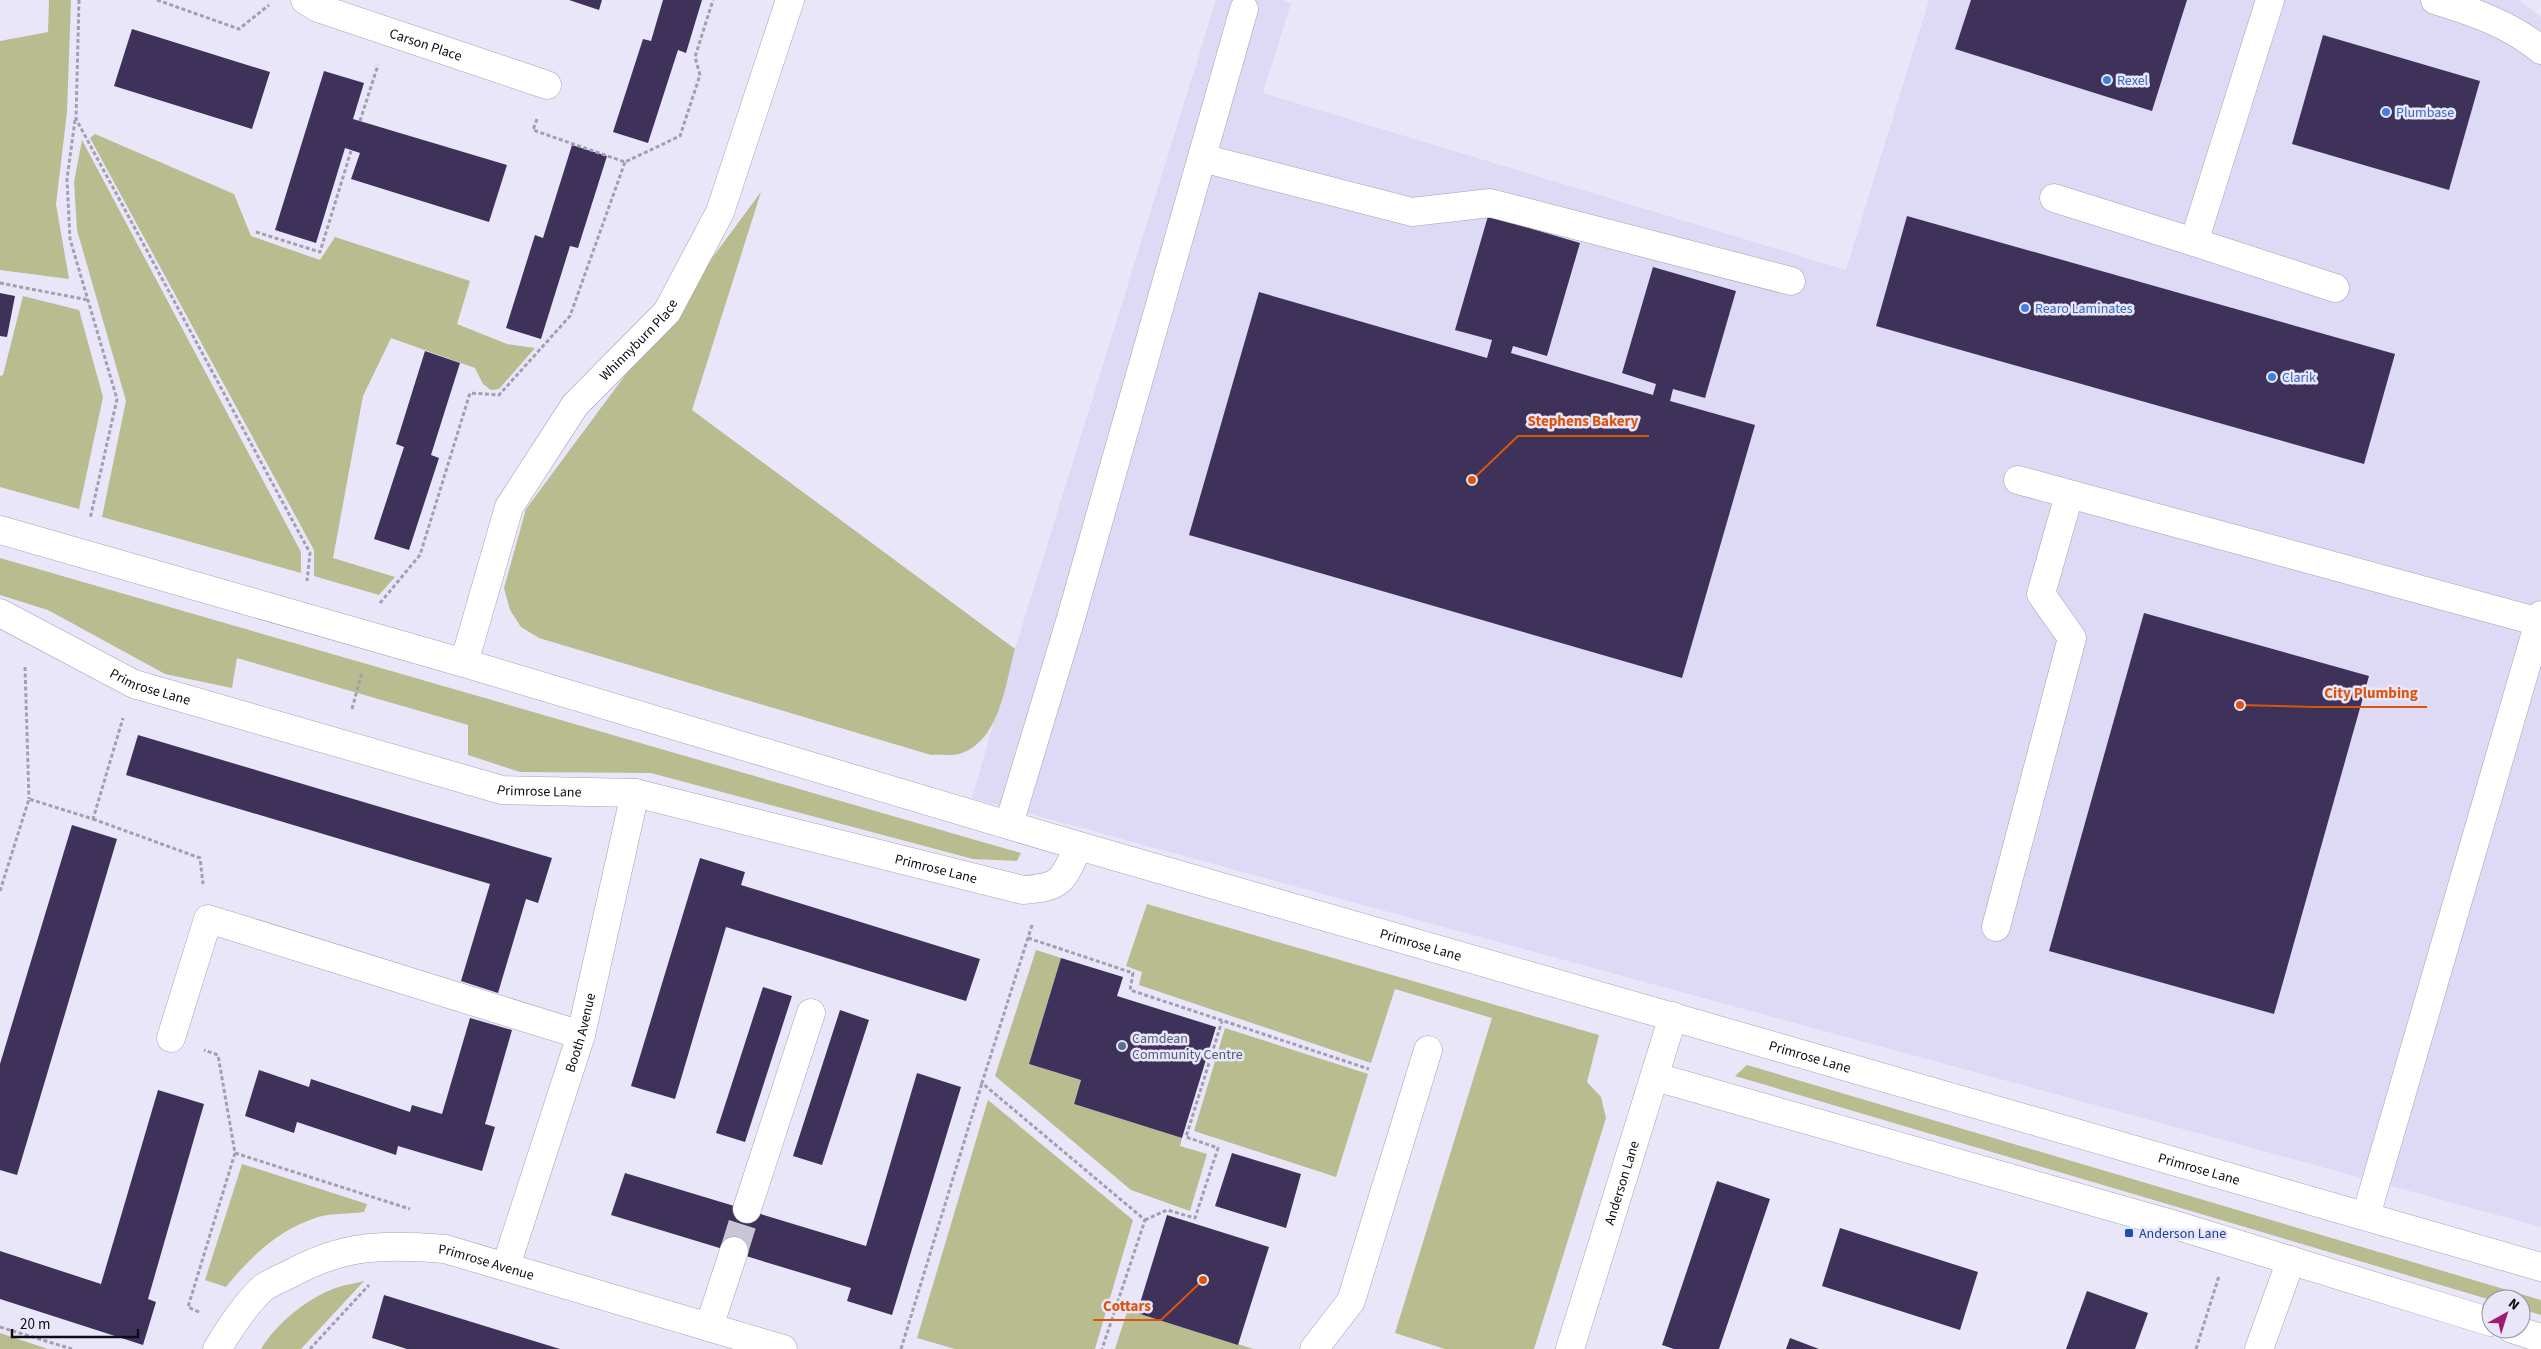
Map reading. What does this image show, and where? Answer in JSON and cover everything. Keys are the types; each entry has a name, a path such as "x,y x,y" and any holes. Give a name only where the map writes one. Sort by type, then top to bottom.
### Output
{"street":[{"name":"Carson Place","path":"305,0 318,8 547,85"},
{"name":"Whinnyburn Place","path":"464,663 509,507 575,405 667,312 720,212 790,0"},
{"path":"2194,242 2270,0"},
{"path":"2435,0 2477,13 2529,40 2541,50"},
{"path":"1009,824 1071,618 1244,9"},
{"path":"1202,158 1412,212 1490,203 1791,281"},
{"path":"2054,198 2335,288"},
{"path":"2018,480 2540,619 2366,1216"},
{"path":"1996,927 2072,638 2041,594 2069,495"},
{"name":"Primrose Lane","path":"0,530 464,663 1079,846 2541,1267"},
{"name":"Primrose Lane","path":"12,619 134,684 502,790 635,793 1023,890 1043,889"},
{"name":"Booth Avenue","path":"506,1266 581,1036 635,793"},
{"path":"1043,889 1062,880 1079,846"},
{"path":"171,1038 208,920 581,1036"},
{"path":"747,1210 811,1013"},
{"name":"Anderson Lane","path":"1570,1349 1656,1077 1673,1016"},
{"path":"1314,1349 1351,1301 1428,1050"},
{"path":"1656,1077 2229,1241 2481,1319"},
{"name":"Primrose Avenue","path":"223,1339 264,1288 305,1265 349,1250 394,1245 446,1249 783,1349"},
{"path":"709,1326 734,1251"},
{"path":"2260,1349 2291,1260"}],"path":[{"path":"80,0 76,120 68,179 70,239 116,399 82,554"},
{"path":"158,0 239,29 276,0"},
{"path":"547,85 533,130 625,162 680,136 700,75 695,56 713,0"},
{"path":"360,121 389,32"},
{"path":"76,120 310,553 303,616"},
{"path":"256,232 320,252 351,150"},
{"path":"342,743 380,603 420,555 470,393 500,395 570,316 625,162"},
{"path":"0,283 88,300"},
{"path":"0,891 29,799 12,619"},
{"path":"93,819 134,684"},
{"path":"29,799 93,819 200,858 208,920"},
{"path":"901,1349 1043,889"},
{"path":"1028,938 1134,973 1130,990 1370,1069"},
{"path":"1102,1349 1146,1220 1167,1210 1195,1218 1218,1148 1186,1137 1222,1021"},
{"path":"171,1038 218,1055 235,1152 188,1306 223,1339"},
{"path":"982,1083 1146,1220"},
{"path":"235,1152 418,1211"},
{"path":"2196,1349 2229,1241"},
{"path":"310,1349 406,1246"},
{"path":"0,1327 72,1349"}],"shaded area":[{"path":"1216,0 1283,0 1291,3 1263,93 1846,270 1929,0 2519,0 2541,17 2541,1227 972,798 1015,649"}],"green space":[{"path":"49,0 71,0 67,112 56,204 69,279 0,270 0,41 48,32"},
{"path":"95,134 234,194 251,236 320,260 335,237 470,281 457,324 507,344 535,348 499,389 491,390 483,384 475,368 391,338 363,396 333,558 395,577 379,595 314,576 314,550 90,138"},
{"path":"82,140 301,552 301,573 102,517 126,401 77,230 74,182"},
{"path":"761,192 692,410 1015,649 1004,694 992,725 984,737 973,747 959,754 931,755 539,638 521,627 510,610 504,588 526,509"},
{"path":"23,296 79,310 103,397 79,509 0,487 0,376 3,375"},
{"path":"0,558 1021,853 1017,861 973,859 651,773 520,772 468,755 468,725 237,658 232,688 165,674 48,610 0,595"},
{"path":"1147,904 1599,1035 1587,1082 1601,1097 1606,1118 1534,1349 1445,1349 1395,1333 1492,1018 1395,989 1371,1063 1139,985 1142,972 1126,966"},
{"path":"1036,950 1061,958 1029,1064 1081,1080 1074,1104 1182,1138 1180,1146 1207,1154 1190,1211 1131,1190 995,1076"},
{"path":"1225,1028 1368,1074 1336,1177 1194,1131"},
{"path":"1747,1065 2504,1289 2481,1289 2481,1297 1735,1076"},
{"path":"988,1100 1133,1220 1095,1349 955,1349 917,1338"},
{"path":"242,1164 367,1204 364,1212 318,1217 290,1229 266,1245 226,1287 205,1280"},
{"path":"364,1281 301,1349 261,1349 283,1322 302,1306 322,1294"},
{"path":"2531,1297 2541,1300 2541,1315 2531,1312"},
{"path":"1128,1309 1137,1313 1254,1349 1115,1349"},
{"path":"0,1333 48,1349 0,1349"}],"building":[{"path":"569,0 602,0 599,10"},
{"path":"663,0 702,0 686,53 678,50 648,143 613,132 643,39 651,41"},
{"name":"Rexel","path":"1971,0 2187,0 2152,111 1955,49"},
{"path":"132,29 270,72 252,129 114,86"},
{"name":"Plumbase","path":"2323,35 2480,81 2449,190 2292,144"},
{"path":"324,71 364,83 353,119 507,165 489,222 351,179 360,153 345,148 316,243 275,230"},
{"path":"572,145 607,156 578,248 570,246 541,339 506,328 535,235 543,238"},
{"path":"1488,216 1580,243 1547,356 1513,346 1511,353 1653,395 1656,384 1622,373 1653,267 1736,291 1705,398 1673,389 1670,401 1755,425 1682,678 1189,535 1259,292 1487,358 1492,340 1455,330"},
{"path":"1907,216 2395,354 2364,464 1876,326"},
{"path":"0,293 15,296 7,337 0,336"},
{"path":"425,351 460,363 431,455 439,458 409,550 374,539 404,447 396,444"},
{"path":"2144,613 2369,676 2274,1014 2049,951"},
{"path":"138,735 552,858 538,903 526,899 498,993 461,981 490,884 126,775"},
{"path":"72,825 117,839 17,1175 0,1170 0,1064"},
{"path":"700,858 745,872 741,885 980,959 966,1001 726,927 675,1099 631,1086"},
{"name":"Camdean Community Centre","path":"1061,958 1123,977 1117,996 1216,1027 1182,1138 1074,1104 1081,1080 1029,1064"},
{"path":"763,987 792,996 745,1142 716,1133"},
{"path":"840,1010 869,1020 822,1165 793,1156"},
{"path":"470,1018 512,1030 485,1124 495,1127 482,1171 398,1146 396,1155 297,1122 294,1133 245,1116 259,1070 309,1087 311,1079 410,1112 412,1105 442,1114"},
{"path":"917,1073 961,1087 892,1315 847,1301 851,1288 611,1215 625,1173 866,1246"},
{"path":"158,1090 204,1104 148,1299 156,1302 143,1345 0,1299 0,1251 101,1284"},
{"path":"1232,1153 1301,1174 1286,1228 1215,1206"},
{"path":"1717,1181 1770,1199 1719,1349 1674,1349 1662,1345"},
{"path":"1167,1215 1269,1247 1238,1345 1137,1313"},
{"path":"1840,1228 1978,1272 1960,1330 1822,1286"},
{"path":"2087,1291 2148,1313 2135,1349 2066,1349"},
{"path":"384,1295 560,1349 407,1349 372,1338"},
{"path":"1790,1338 1819,1349 1786,1349"}],"tunnel":[{"path":"734,1251 747,1209"}],"place":[{"name":"Rexel","path":"2107,80"},
{"name":"Plumbase","path":"2386,112"},
{"name":"Rearo Laminates","path":"2025,308"},
{"name":"Clarik","path":"2272,377"},
{"name":"Stephens Bakery","path":"1472,480"},
{"name":"City Plumbing","path":"2240,705"},
{"name":"Camdean Community Centre","path":"1122,1046"},
{"name":"Anderson Lane","path":"2129,1233"},
{"name":"Cottars","path":"1203,1280"}]}
